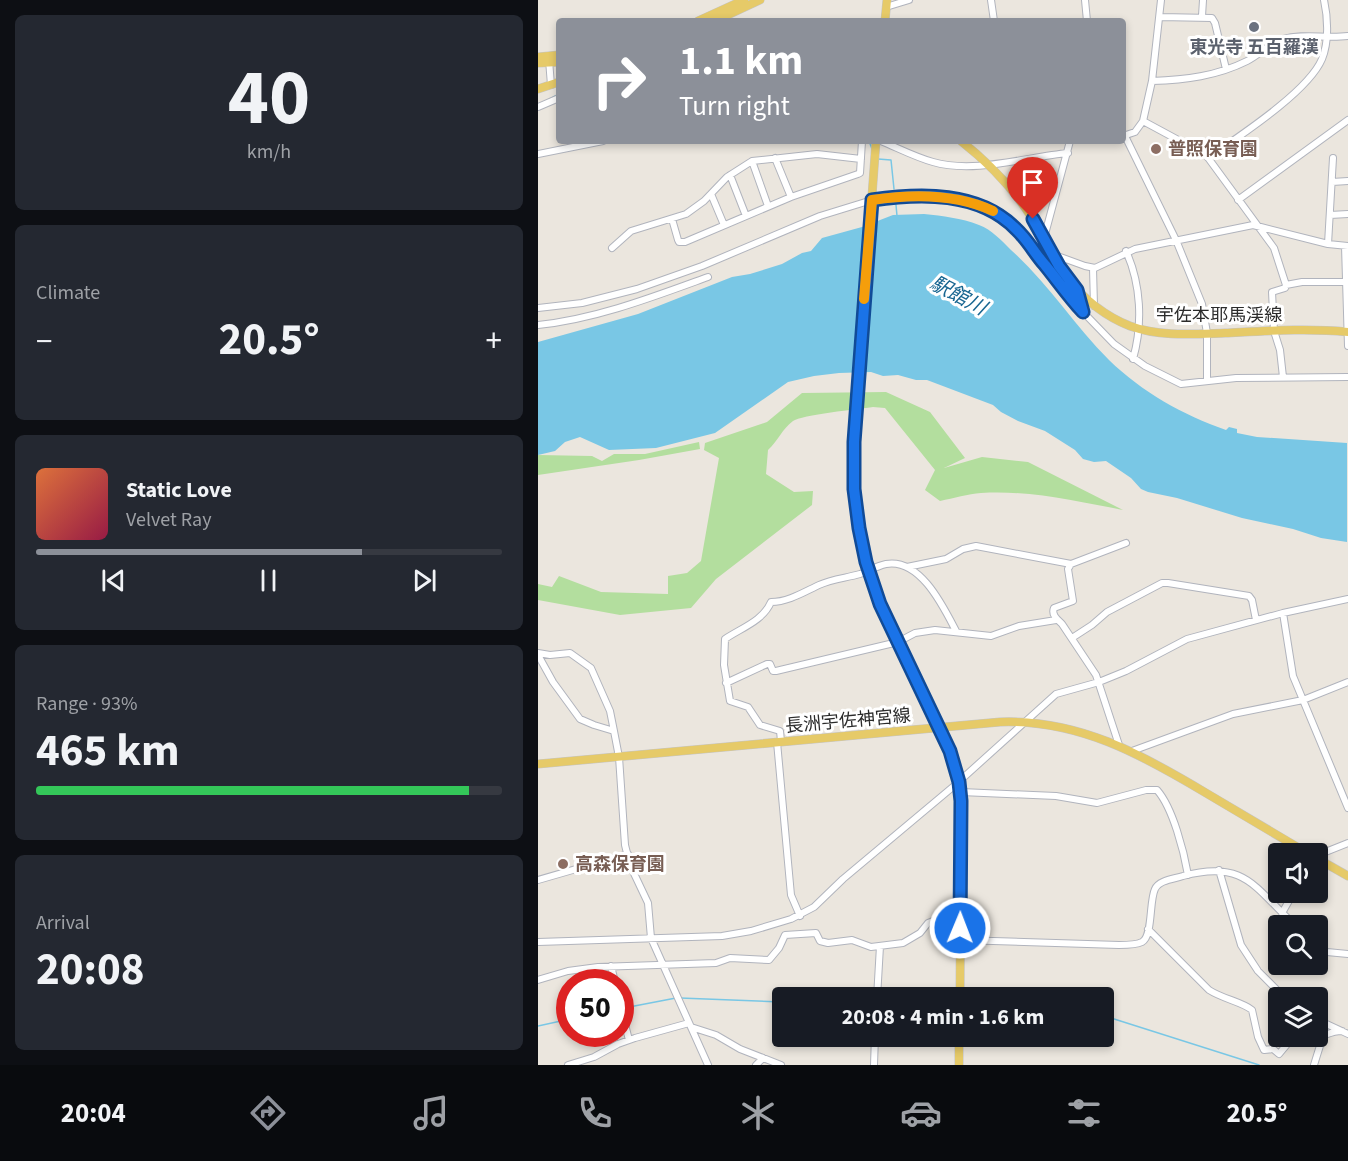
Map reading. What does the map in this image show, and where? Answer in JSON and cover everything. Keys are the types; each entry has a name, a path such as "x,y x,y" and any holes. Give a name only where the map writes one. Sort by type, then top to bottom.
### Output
{"main road":[{"path":"725,16 744,0"},
{"path":"725,16 760,0"},
{"path":"538,63 556,56"},
{"path":"538,57 556,61"},
{"path":"538,89 555,84"},
{"path":"876,144 858,388 854,489 859,528 869,571 880,604 940,728 959,782 961,792 960,987"},
{"name":"宇佐本耶馬渓線","path":"966,144 1011,188 1063,272 1077,290 1094,306 1117,320 1161,333 1308,330 1347,332"},
{"name":"長洲宇佐神宮線","path":"538,764 1000,722 1027,723 1070,729 1119,745 1290,843"},
{"path":"1328,863 1348,876"},
{"path":"959,1047 959,1065"}],"street":[{"path":"723,0 725,16"},
{"path":"887,4 909,0"},
{"path":"991,0 994,18"},
{"path":"1085,0 1087,18"},
{"path":"1126,135 1135,132 1143,122 1152,81 1161,0"},
{"path":"1202,16 1203,0"},
{"path":"1208,158 1265,117 1308,80 1323,57 1327,21 1324,0"},
{"path":"1160,16 1209,16 1214,20 1226,69"},
{"path":"1152,81 1195,78 1226,69 1250,59 1281,40 1348,36"},
{"path":"549,59 555,84"},
{"path":"538,107 556,99"},
{"path":"1238,200 1348,120"},
{"path":"1143,122 1202,152 1208,158 1274,248 1286,285"},
{"path":"1126,140 1176,240 1202,304 1207,333 1207,381"},
{"path":"538,154 588,144"},
{"path":"672,219 678,240 683,243 768,206 860,173 862,144"},
{"path":"889,144 934,162 971,166 1068,153"},
{"path":"1044,238 1070,144"},
{"path":"612,248 631,231 672,219 692,210 730,175 752,161 817,154 861,159"},
{"path":"775,158 791,197"},
{"path":"1328,244 1333,158"},
{"path":"752,161 768,206"},
{"path":"730,175 746,216"},
{"path":"1332,182 1348,181"},
{"path":"711,194 724,225"},
{"path":"538,308 582,303 637,290 702,266 820,216 871,202 909,195 931,196 967,202 993,211 1008,222 1023,236 1083,312 1114,344 1134,359 1181,384 1283,377 1348,377"},
{"path":"1330,215 1348,214"},
{"path":"1052,254 1093,268 1126,251 1256,225 1328,244 1346,246 1348,345"},
{"path":"1126,251 1137,280 1139,328 1134,359"},
{"path":"1093,268 1094,306"},
{"path":"538,325 595,314 675,290 708,277"},
{"path":"1283,377 1280,350 1274,331 1273,292 1285,288 1286,285 1302,282 1346,282"},
{"path":"1077,290 1083,312"},
{"path":"800,915 791,895 780,730 760,725 751,709 730,701 726,683 725,639 742,630 768,610 771,602 783,601 827,582 887,564 907,567 946,559 967,547 976,546 1071,564 1126,543"},
{"path":"1056,620 1054,608 1073,601 1068,569 1071,564"},
{"path":"907,567 934,592 956,631"},
{"path":"1072,638 1107,612 1162,583 1249,596 1256,620"},
{"path":"538,942 722,936 751,931 800,915 814,907 850,873 959,782 1027,723 1042,705 1056,694 1099,682 1126,671 1187,639 1348,598"},
{"path":"1284,613 1291,666 1348,808"},
{"path":"726,683 767,664 776,671 898,642 908,636 928,630 991,636 1011,628 1056,620 1062,624 1092,667 1119,745"},
{"path":"538,654 570,653 590,668 610,711 619,756 621,811 628,854 640,889 648,903 650,938 708,1065"},
{"path":"538,654 553,682 580,719 614,731"},
{"path":"1132,751 1233,714 1303,700 1348,682"},
{"path":"961,792 1056,796 1097,803 1146,790 1157,790 1175,827 1188,875"},
{"path":"1328,852 1348,843"},
{"path":"538,880 628,854"},
{"path":"1219,870 1241,945 1258,971 1274,987"},
{"path":"960,940 1119,945 1143,941 1147,936 1156,887 1164,882 1188,875 1219,870 1231,872 1254,884 1282,913 1288,903"},
{"path":"538,980 568,971 612,966 716,963 730,958 765,961 772,958 786,935 816,933 820,941 852,940 867,946 903,944 920,933 928,923 960,915"},
{"path":"1148,929 1209,990 1252,1010 1258,1037 1264,1050 1273,1049 1279,1053 1284,1047"},
{"path":"878,987 880,946"},
{"path":"1328,952 1348,954"},
{"path":"634,1039 690,1025 716,1035 740,1049 781,1065"},
{"path":"1328,1025 1345,1033"},
{"path":"1328,1034 1345,1033"},
{"path":"568,1065 594,1057 615,1047"},
{"path":"874,1065 875,1047"},
{"path":"1314,1065 1320,1047"},
{"path":"756,1065 763,1058"}],"green space":[{"path":"886,392 930,412 965,458 944,468 982,457 1028,462 1123,510 1017,493 981,493 940,501 925,490 935,470 885,408 873,407 831,412 793,421 768,450 766,474 794,492 813,491 812,505 716,579 691,608 620,615 538,600 538,584 552,587 559,576 601,592 668,594 668,576 687,573 701,561 719,458 704,450 705,443 767,422 802,393"},
{"path":"699,442 700,449 538,475 538,455 592,456 602,461 614,454 645,454"}],"water":[{"name":"駅館川","path":"924,214 965,221 992,232 1037,276 1109,360 1149,392 1179,410 1226,430 1229,427 1237,429 1237,433 1257,437 1347,443 1347,542 1321,538 1148,492 1106,461 1094,462 1083,459 1075,450 1045,431 1018,421 993,405 927,380 916,380 898,375 883,376 871,372 814,376 788,382 715,433 656,448 609,450 580,437 565,442 555,451 538,455 538,342 638,314 732,277 782,264 802,253 811,251 822,238 862,227 893,215"}],"waterway":[{"path":"550,99 556,96"},
{"path":"870,144 872,149"},
{"path":"878,159 891,160 894,189"},
{"path":"896,205 897,216"},
{"path":"634,1006 676,998"},
{"path":"680,998 772,1002"},
{"path":"1114,1019 1259,1065"},
{"path":"538,1026 556,1022"}],"slow traffic":[{"path":"864,299 872,200 909,195 931,196 967,202 993,211"}],"place":[{"name":"東光寺 五百羅漢","path":"1254,27"},
{"name":"普照保育園","path":"1156,149"},
{"name":"高森保育園","path":"563,864"}],"route":[{"path":"960,928 961,792 954,761 877,597 866,562 855,503 854,442 872,200 909,195 931,196 967,202 993,211 1015,227 1083,312 1077,290 1059,266 1033,219"}]}
